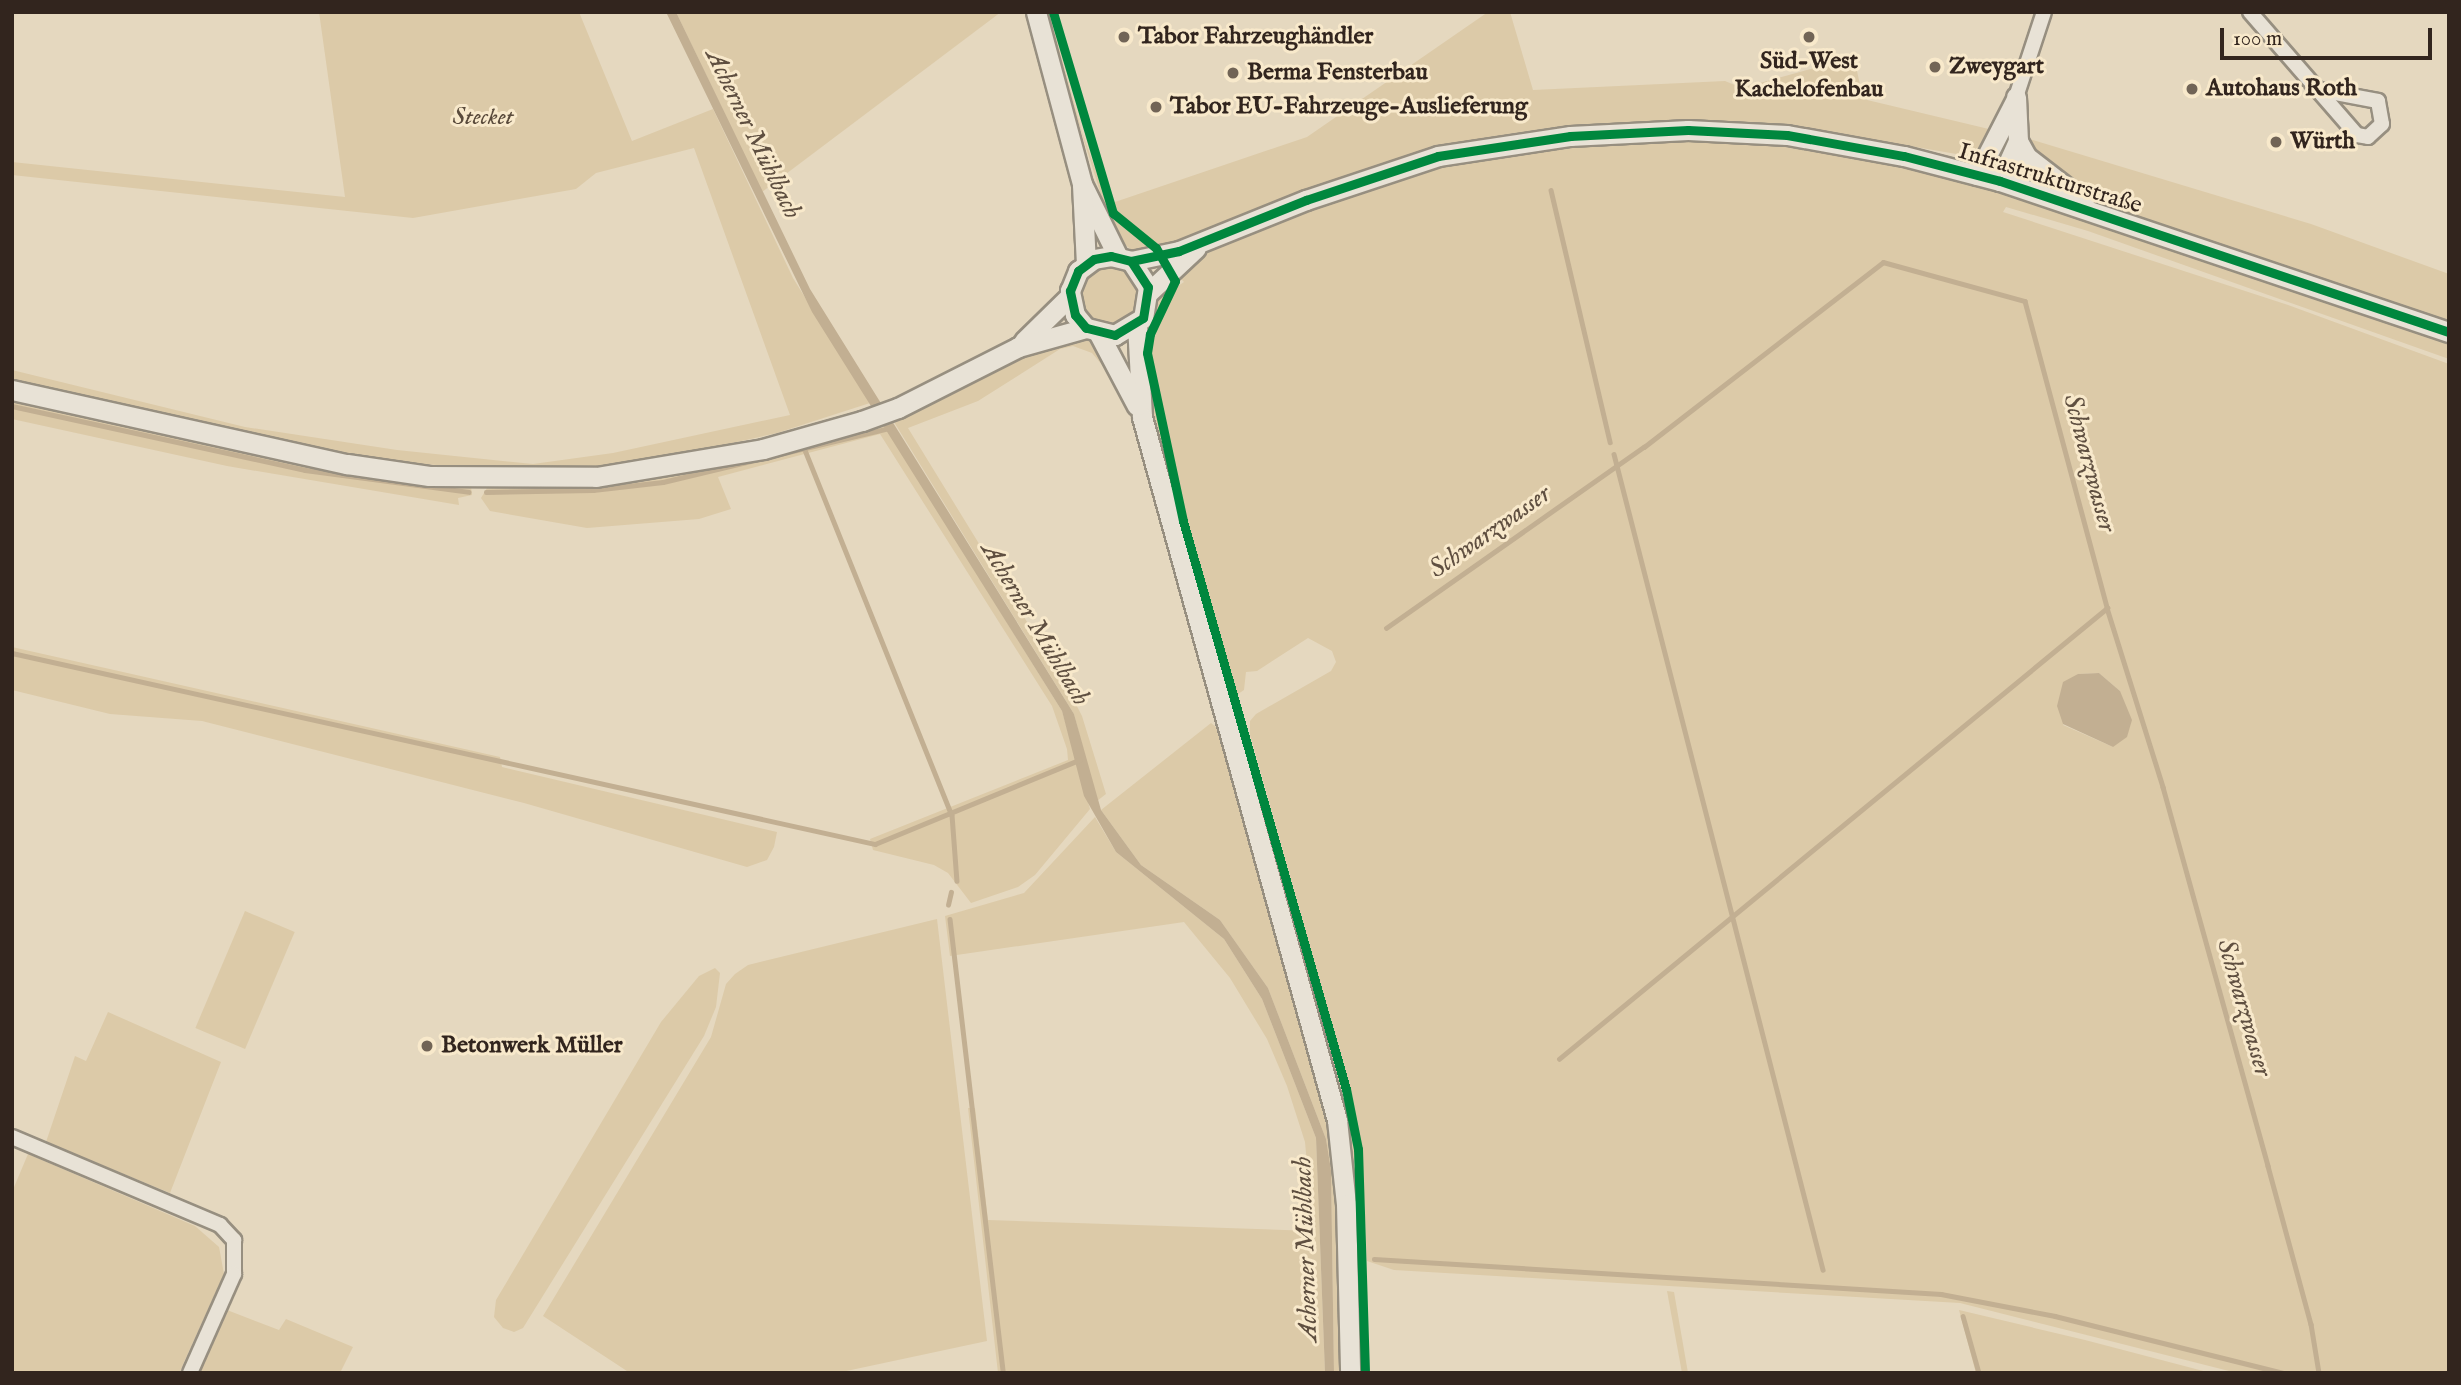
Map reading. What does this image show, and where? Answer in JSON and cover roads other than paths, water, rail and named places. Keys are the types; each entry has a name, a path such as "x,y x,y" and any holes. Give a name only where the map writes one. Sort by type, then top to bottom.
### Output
{"street":[{"path":"1036,12 1082,184 1086,263"},
{"path":"1976,175 2016,97 2044,12"},
{"path":"2250,12 2320,90"},
{"path":"2000,181 2018,141 2016,97"},
{"name":"Infrastrukturstraße","path":"1200,245 1306,200 1437,156 1570,136 1688,130 1787,135 2000,181 2194,244 2449,332"},
{"path":"2018,141 2035,167 2103,214"},
{"path":"12,390 334,462 442,476 568,478 680,466 862,421 898,408 1018,347 1093,331 1121,334 1137,324 1146,311 1149,292 1145,277 1124,259 1082,184"},
{"path":"1142,417 1093,331 1075,315 1070,296 1074,278 1086,263 1103,256 1124,259 1200,245"},
{"path":"1149,292 1200,245"},
{"path":"1018,347 1070,296"},
{"path":"1137,324 1142,417 1337,1120 1346,1204 1350,1373"},
{"path":"12,1137 220,1225 234,1240 234,1273 190,1373"}],"waterway":[{"path":"1551,190 1610,442"},
{"name":"Schwarzwasser","path":"1386,628 1644,447 1883,262 2025,301 2107,608 2163,787 2268,1166 2311,1324 2319,1373"},
{"path":"12,406 305,470 469,492"},
{"path":"486,492 593,490 663,482 890,428"},
{"path":"805,450 952,815 957,881"},
{"path":"1614,454 1823,1270"},
{"path":"1559,1059 2107,608"},
{"path":"12,653 875,844 1079,760"},
{"path":"948,905 951,892"},
{"path":"950,919 1003,1373"},
{"path":"1374,1259 1941,1294 2055,1316 2284,1373"},
{"path":"1963,1316 1979,1373"}],"place":[{"name":"Tabor Fahrzeughändler","path":"1124,37"},
{"name":"Süd-West Kachelofenbau","path":"1809,37"},
{"name":"Zweygart","path":"1935,67"},
{"name":"Berma Fensterbau","path":"1233,73"},
{"name":"Autohaus Roth","path":"2192,89"},
{"name":"Tabor EU-Fahrzeuge-Auslieferung","path":"1156,107"},
{"name":"Würth","path":"2276,142"},
{"name":"Betonwerk Müller","path":"427,1046"}],"park label":[{"name":"Stecket","path":"483,118"}],"water label":[{"name":"Acherner Mühlbach","path":"753,134"},
{"name":"Acherner Mühlbach","path":"1035,624"},
{"name":"Acherner Mühlbach","path":"1306,1249"}]}
